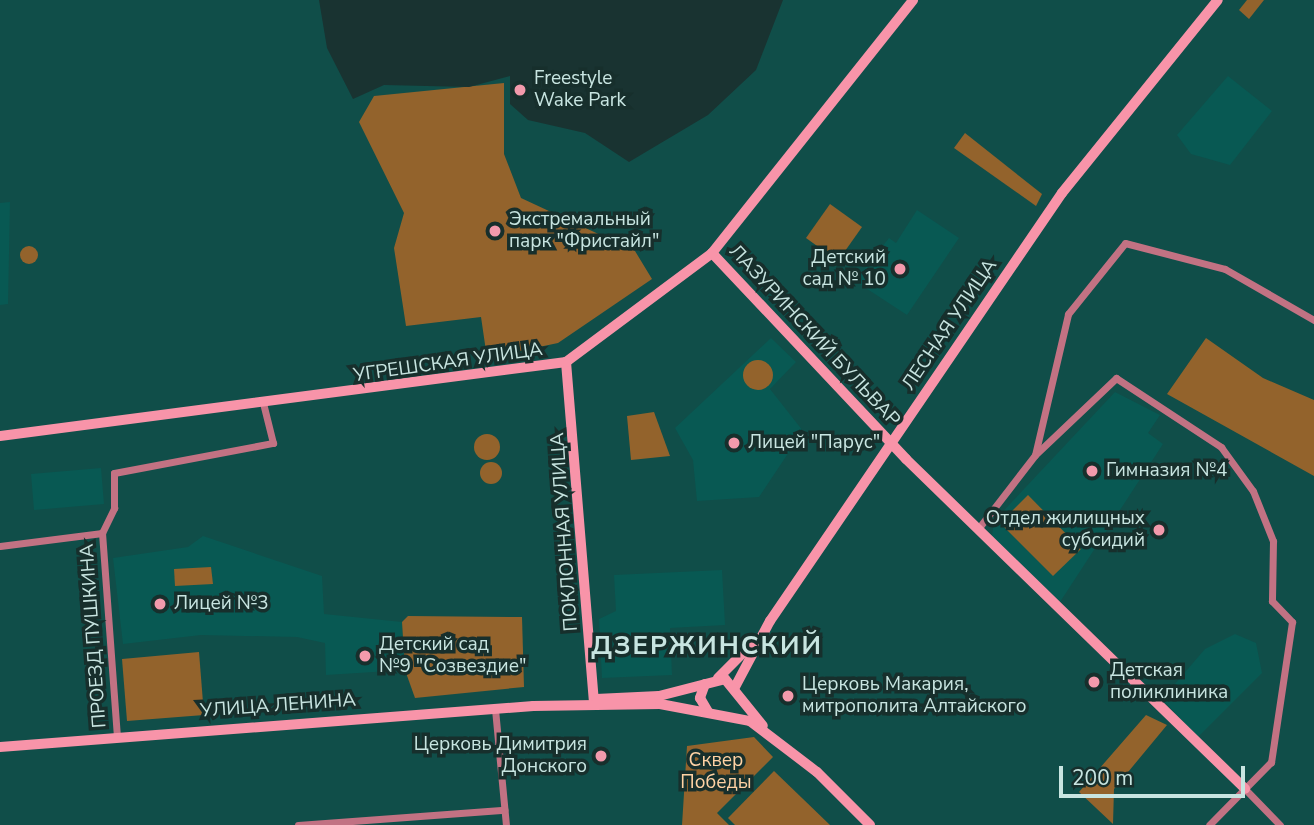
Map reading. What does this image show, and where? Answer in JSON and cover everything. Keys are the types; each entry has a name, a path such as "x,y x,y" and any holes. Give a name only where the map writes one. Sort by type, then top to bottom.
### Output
{"street":[{"name":"УГРЕШСКАЯ УЛИЦА","path":"0,436 264,405 566,362 712,253 913,0"},
{"name":"ЛЕСНАЯ УЛИЦА","path":"735,687 758,639 1062,193 1218,0"},
{"path":"1035,455 1060,332 1125,243 1225,269 1314,320"},
{"name":"ЛАЗУРИНСКИЙ БУЛЬВАР","path":"712,253 891,443 1245,789"},
{"name":"ПОКЛОННАЯ УЛИЦА","path":"566,362 594,700"},
{"path":"978,529 1035,455 1116,378 1234,460 1273,541 1272,601 1293,622 1271,762 1209,825"},
{"path":"0,546 102,533 114,508 114,473 273,443 264,405"},
{"name":"ПРОЕЗД ПУШКИНА","path":"102,533 117,737"},
{"name":"УЛИЦА ЛЕНИНА","path":"558,705 659,695 705,684 718,678 758,639"},
{"path":"705,684 700,698 713,713 737,699 735,687 718,678"},
{"name":"УЛИЦА ЛЕНИНА","path":"737,699 768,732 870,825"},
{"name":"УЛИЦА ЛЕНИНА","path":"0,747 558,705 660,704 713,713 768,732"},
{"path":"495,709 506,825"},
{"path":"1245,789 1280,825"},
{"path":"298,825 505,810"}],"shaded area":[{"path":"319,0 783,0 756,70 708,115 629,162 585,133 528,120 510,104 510,76 469,87 384,85 353,99 327,48"},
{"path":"1228,76 1272,111 1230,165 1191,154 1177,135"},
{"path":"10,202 8,304 0,305 0,203"},
{"name":"Детский сад № 10","path":"917,210 959,238 907,315 855,281 889,238 896,243"},
{"path":"771,338 796,362 770,389 803,431 759,497 697,501 693,460 675,428"},
{"name":"Гимназия №4","path":"1115,392 1160,415 1148,433 1163,444 1060,602 992,536 994,521"},
{"path":"101,468 104,504 34,510 31,474"},
{"path":"203,536 322,576 324,614 402,622 405,670 326,675 325,643 297,637 201,635 123,644 113,558 188,547"},
{"path":"722,570 725,625 670,628 672,675 602,678 599,619 616,611 614,575"},
{"path":"1235,634 1256,643 1262,673 1198,737 1162,699 1205,649"}],"green space":[{"path":"1247,0 1264,0 1249,19 1239,10"},
{"name":"Экстремальный парк \"Фристайл\"","path":"504,83 504,154 521,198 635,251 652,279 558,343 487,358 481,317 406,326 394,248 404,213 359,122 374,96"},
{"path":"965,133 1042,194 1036,206 954,148"},
{"path":"830,204 862,227 838,261 806,238"},
{"path":"29,246 36,248 36,262 29,264 22,262 20,255 22,248"},
{"path":"1206,338 1263,378 1314,400 1314,476 1167,394"},
{"path":"758,360 769,364 773,375 769,386 758,390 747,386 743,375 747,364"},
{"path":"654,412 670,456 631,460 627,416"},
{"path":"487,434 496,438 500,447 496,456 487,460 478,456 474,447 478,438"},
{"path":"491,462 499,465 502,473 499,481 491,484 483,481 480,473 483,465"},
{"path":"1028,495 1081,549 1053,576 1000,523"},
{"path":"211,567 213,584 175,586 174,569"},
{"path":"408,616 522,617 524,687 415,698 405,670 402,622"},
{"path":"199,652 204,715 127,721 122,659"},
{"path":"1146,715 1167,725 1114,789 1113,824 1079,792"},
{"name":"Сквер Победы","path":"754,737 773,757 717,813 729,825 682,825 687,746"},
{"path":"774,771 830,825 735,825 728,818"}],"place":[{"name":"Freestyle Wake Park","path":"520,90"},
{"name":"Экстремальный парк \"Фристайл\"","path":"495,231"},
{"name":"Детский сад № 10","path":"900,269"},
{"name":"Лицей \"Парус\"","path":"734,443"},
{"name":"Гимназия №4","path":"1092,471"},
{"name":"Отдел жилищных субсидий","path":"1159,530"},
{"name":"Лицей №3","path":"160,604"},
{"name":"Детский сад №9 \"Созвездие\"","path":"365,656"},
{"name":"Детская поликлиника","path":"1094,682"},
{"name":"Церковь Макария, митрополита Алтайского","path":"788,696"},
{"name":"Церковь Димитрия Донского","path":"601,756"}],"district":[{"name":"ДЗЕРЖИНСКИЙ","path":"707,646"}]}
